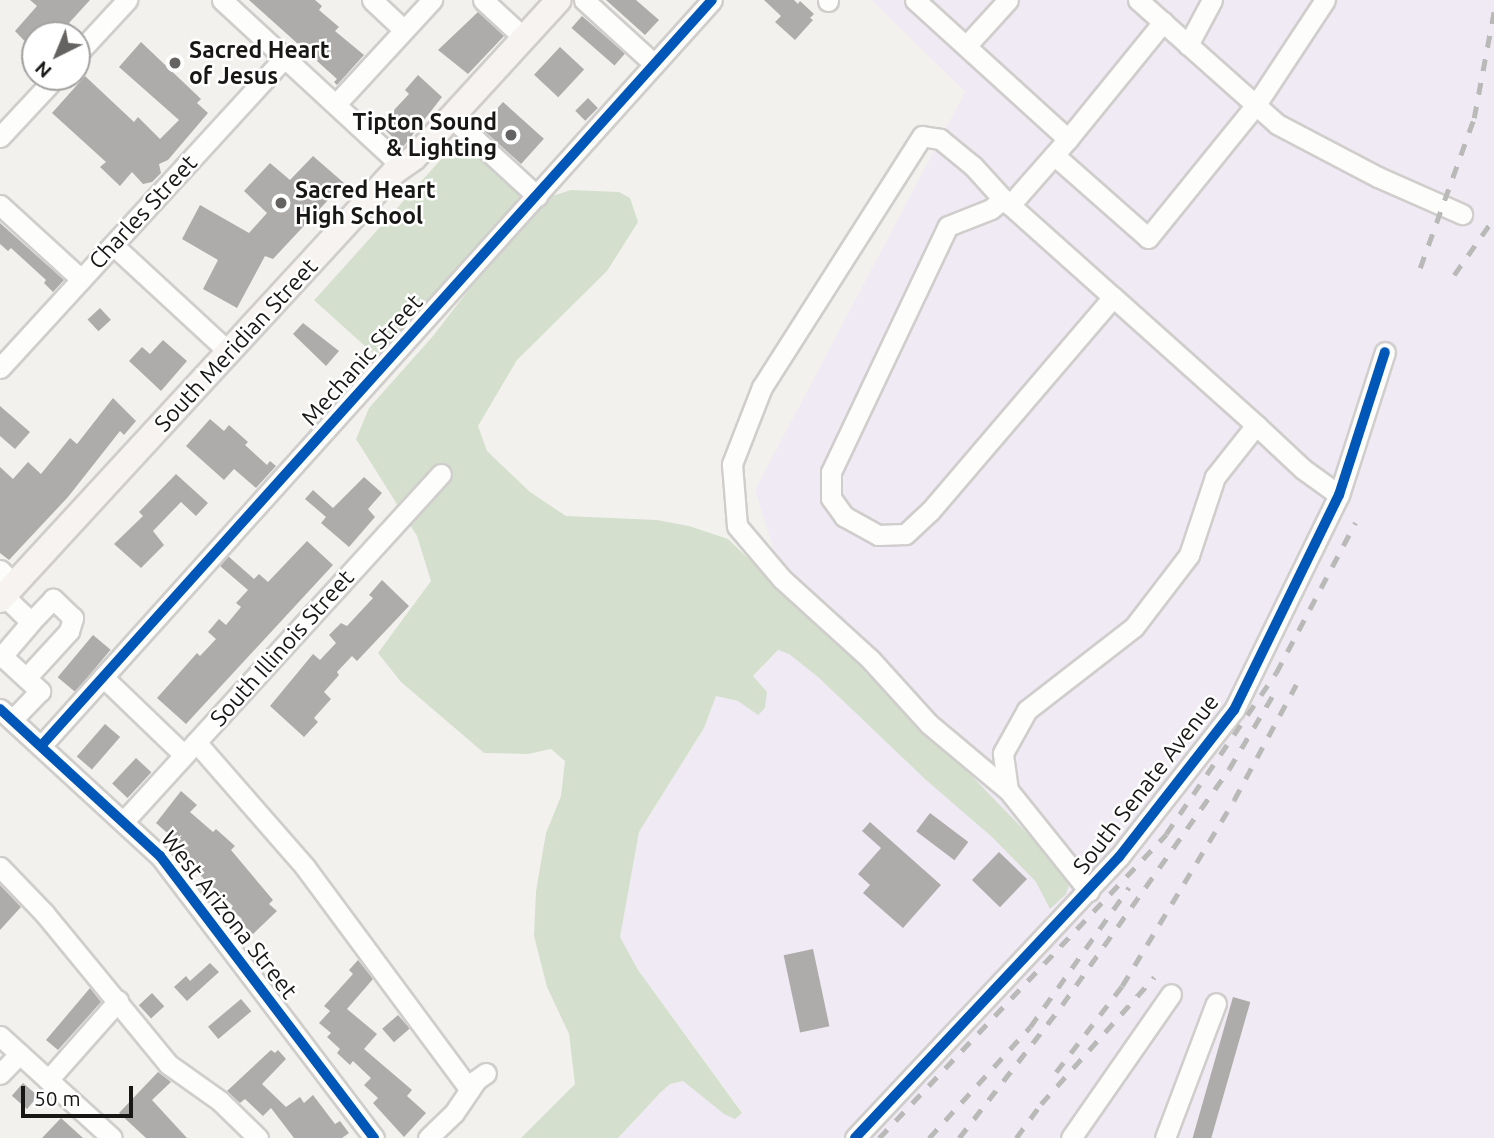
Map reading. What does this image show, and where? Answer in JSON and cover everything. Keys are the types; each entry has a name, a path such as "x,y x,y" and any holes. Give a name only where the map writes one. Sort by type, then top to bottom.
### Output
{"main road":[{"name":"South Meridian Street","path":"5,587 402,166 414,158 559,0"}],"street":[{"path":"91,39 127,0"},
{"path":"222,0 402,166"},
{"path":"372,0 403,29"},
{"path":"335,104 432,0"},
{"path":"483,0 524,38"},
{"path":"584,0 654,64"},
{"name":"Mechanic Street","path":"41,746 712,0"},
{"path":"915,0 1068,139"},
{"path":"966,46 1008,0"},
{"path":"1138,0 1277,124 1378,177 1462,214"},
{"path":"1188,45 1212,0"},
{"path":"1054,155 1148,238 1255,106 1325,0"},
{"path":"1113,297 930,511 905,534 878,535 844,516 831,498 831,472 948,226 1007,202 1068,139 1163,22"},
{"name":"Charles Street","path":"0,368 285,57"},
{"path":"0,137 42,91"},
{"path":"451,117 537,196"},
{"path":"1089,891 1008,790 929,724 870,659 782,579 737,526 732,464 762,387 922,136 940,139 973,166 1007,202 1303,469 1339,495"},
{"path":"0,205 81,279"},
{"path":"113,245 229,352"},
{"name":"South Senate Avenue","path":"855,1138 1089,891 1234,710 1339,495 1385,352"},
{"path":"1008,790 1003,752 1027,710 1134,627 1189,555 1215,477 1255,425"},
{"name":"South Illinois Street","path":"124,821 440,474"},
{"path":"5,587 32,622"},
{"path":"6,714 40,691 2,656 53,599 73,618 69,631 26,678"},
{"path":"103,677 190,748 305,867 470,1090"},
{"name":"West Arizona Street","path":"6,714 160,856 374,1138"},
{"path":"0,867 45,914 168,1064 220,1101 258,1138"},
{"path":"1071,1138 1171,994"},
{"path":"48,1080 118,1001"},
{"path":"1165,1138 1216,1003"},
{"path":"0,1036 112,1138"},
{"path":"0,1074 19,1054"},
{"path":"428,1138 454,1113 475,1080 486,1073"}],"shaded area":[{"path":"872,0 1494,0 1494,1138 618,1138 670,1084 683,1081 724,1114 742,1112 638,970 619,937 639,832 704,728 716,696 738,701 758,715 753,677 778,650 789,654 818,677 926,780 992,837 1036,882 1050,908 1061,868 879,683 789,599 755,490 965,92"}],"green space":[{"path":"462,136 530,197 382,361 314,300"},
{"path":"571,190 619,192 630,198 638,222 607,271 517,360 478,426 487,451 530,492 566,516 657,520 689,526 728,539 924,727 1061,868 1070,883 1066,894 1050,909 1036,882 992,837 926,780 818,677 789,654 778,650 753,676 767,692 765,708 758,715 738,701 716,696 704,728 639,832 620,937 638,970 742,1113 735,1119 724,1114 683,1081 670,1084 618,1138 521,1138 575,1084 569,1034 547,987 534,936 536,891 546,833 561,796 565,761 551,749 528,754 484,753 401,682 378,653 431,581 417,536 356,439 369,408 433,336 500,249 546,198"}],"building":[{"path":"30,0 90,0 71,21 24,21 37,6"},
{"path":"249,0 315,0 322,6 319,10 339,27 335,31 364,55 337,85 334,82 337,79"},
{"path":"606,0 636,0 659,20 645,35"},
{"path":"764,0 794,0 798,4 800,1 814,14 810,18 813,20 795,40 775,22 781,16"},
{"path":"478,12 504,36 468,74 438,50"},
{"path":"582,16 625,53 615,65 572,28"},
{"path":"21,24 21,37 15,31"},
{"path":"141,42 201,99 197,103 208,113 168,160 159,164 161,173 152,182 143,184 132,172 120,186 100,167 106,162 52,113 72,91 91,91 91,82 134,122 138,117 160,139 179,120 119,67"},
{"path":"560,47 584,70 558,97 534,75"},
{"path":"418,75 442,97 403,147 380,125 409,94 405,90"},
{"path":"588,98 598,108 585,121 575,111"},
{"name":"Tipton Sound & Lighting","path":"503,102 544,139 521,164 480,127"},
{"path":"313,156 344,183 273,259 265,256 237,308 203,289 218,260 182,239 200,205 249,233 267,213 244,191 270,163 290,180"},
{"path":"0,223 64,280 53,292 44,283 46,280 11,248 8,251 0,244"},
{"path":"100,308 111,320 98,331 88,320"},
{"path":"303,323 339,351 326,366 293,334"},
{"path":"163,340 187,361 161,391 129,361 142,347 150,354"},
{"path":"113,398 136,421 124,435 120,431 68,497 9,560 0,553 0,467 13,479 28,462 41,474 70,438 77,444"},
{"path":"0,406 30,432 15,449 0,436"},
{"path":"210,419 224,431 229,425 248,442 245,445 267,465 270,461 276,466 256,488 234,469 224,480 186,446"},
{"path":"176,474 208,503 196,516 181,502 153,531 164,545 141,568 114,544 143,516 139,512"},
{"path":"364,477 382,493 368,509 375,517 349,547 321,523 326,517 305,499 313,490 333,508"},
{"path":"307,541 333,565 186,724 157,698 197,653 200,656 216,639 208,632 219,619 226,625 241,607 236,603 248,590 220,566 228,556 254,579 259,574 268,582"},
{"path":"382,580 409,606 357,661 352,656 337,672 339,675 324,692 331,699 314,718 318,722 304,737 270,706 313,654 320,660 336,643 329,635 341,623 347,626 373,598 369,595"},
{"path":"93,635 111,650 75,692 58,677"},
{"path":"105,724 120,737 92,770 77,756"},
{"path":"136,758 151,772 127,798 112,784"},
{"path":"181,791 197,805 190,812 213,832 216,829 235,846 231,850 273,900 269,904 277,911 253,934 240,922 242,919 231,909 233,906 186,862 190,857 180,849 182,846 156,823"},
{"path":"930,813 968,842 954,860 916,831"},
{"path":"870,822 941,885 903,928 863,893 870,885 858,874 881,848 862,831"},
{"path":"999,852 1027,879 1000,907 972,880"},
{"path":"0,885 21,907 0,930"},
{"path":"813,949 829,1026 800,1033 784,955"},
{"path":"358,960 373,979 347,1009 377,1034 364,1049 412,1090 407,1096 426,1113 404,1137 373,1103 378,1098 364,1085 371,1078 353,1061 350,1065 337,1053 340,1049 327,1037 331,1033 319,1023 330,1011 324,1006 353,974 349,970"},
{"path":"210,963 219,972 187,1001 174,987 186,976 190,981"},
{"path":"90,988 101,1002 58,1050 46,1040"},
{"path":"152,993 164,1006 151,1018 139,1005"},
{"path":"1233,997 1250,1002 1211,1138 1193,1138"},
{"path":"241,999 251,1011 218,1039 208,1027"},
{"path":"398,1015 410,1029 394,1042 382,1029"},
{"path":"271,1050 275,1053 278,1050 286,1059 262,1084 286,1107 300,1097 304,1103 313,1095 335,1124 340,1121 349,1133 342,1138 294,1138 271,1108 263,1116 245,1099 240,1103 227,1091"},
{"path":"158,1072 171,1082 152,1100 187,1138 146,1138 119,1113"},
{"path":"23,1083 38,1096 27,1109 12,1096"},
{"path":"61,1118 83,1138 42,1138"}],"railway":[{"path":"1420,268 1474,118 1494,11"},
{"path":"1454,275 1494,218"},
{"path":"879,1138 1166,834 1276,673 1355,523"},
{"path":"1056,1072 1122,986 1234,800 1296,685"},
{"path":"959,1138 1062,1005 1229,769 1273,695"},
{"path":"929,1138 1030,1027 1129,887"},
{"path":"1016,1138 1041,1104 1154,977"}],"cycle path":[{"path":"41,746 712,0"},
{"path":"855,1138 1119,857 1234,710 1339,495 1385,352"},
{"path":"0,709 160,856 374,1138"}],"place":[{"name":"Sacred Heart of Jesus","path":"175,63"},
{"name":"Tipton Sound & Lighting","path":"511,135"},
{"name":"Sacred Heart High School","path":"281,203"}]}
